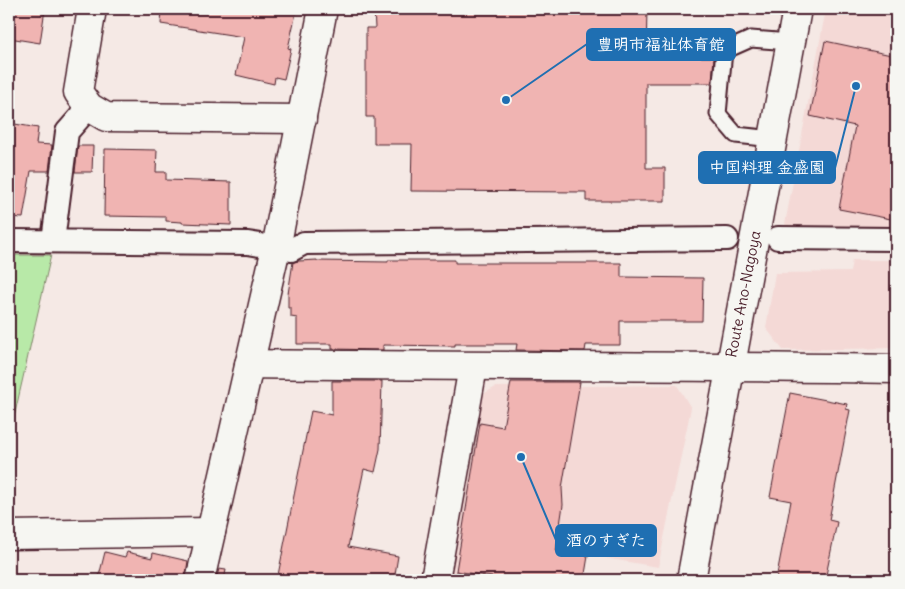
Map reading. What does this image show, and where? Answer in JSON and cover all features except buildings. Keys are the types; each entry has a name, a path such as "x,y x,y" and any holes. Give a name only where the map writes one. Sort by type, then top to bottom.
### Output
{"street":[{"path":"92,9 78,92 89,107 106,117 302,119"},
{"path":"200,580 276,248 323,9"},
{"name":"Route Ano-Nagoya","path":"691,580 797,9"},
{"path":"53,241 67,132 89,107"},
{"path":"778,238 896,239"},
{"path":"9,241 248,243 291,250 304,243 727,239"},
{"path":"249,364 896,368"},
{"path":"435,580 473,366"},
{"path":"9,535 211,532"}],"lane":[{"path":"773,139 736,135 718,114 724,51 751,38 790,42"}],"shaded area":[{"path":"826,9 896,9 896,231 791,229 785,224"},
{"path":"852,260 896,260 896,348 783,350 766,328 775,273 850,272"},
{"path":"677,385 691,408 658,567 558,550 552,580 449,580 481,395 496,387"}],"green space":[{"path":"9,255 51,255 9,439"}],"place":[{"name":"中国料理 金盛園","path":"856,86"},
{"name":"豊明市福祉体育館","path":"506,100"},
{"name":"酒のすぎた","path":"521,457"}]}
